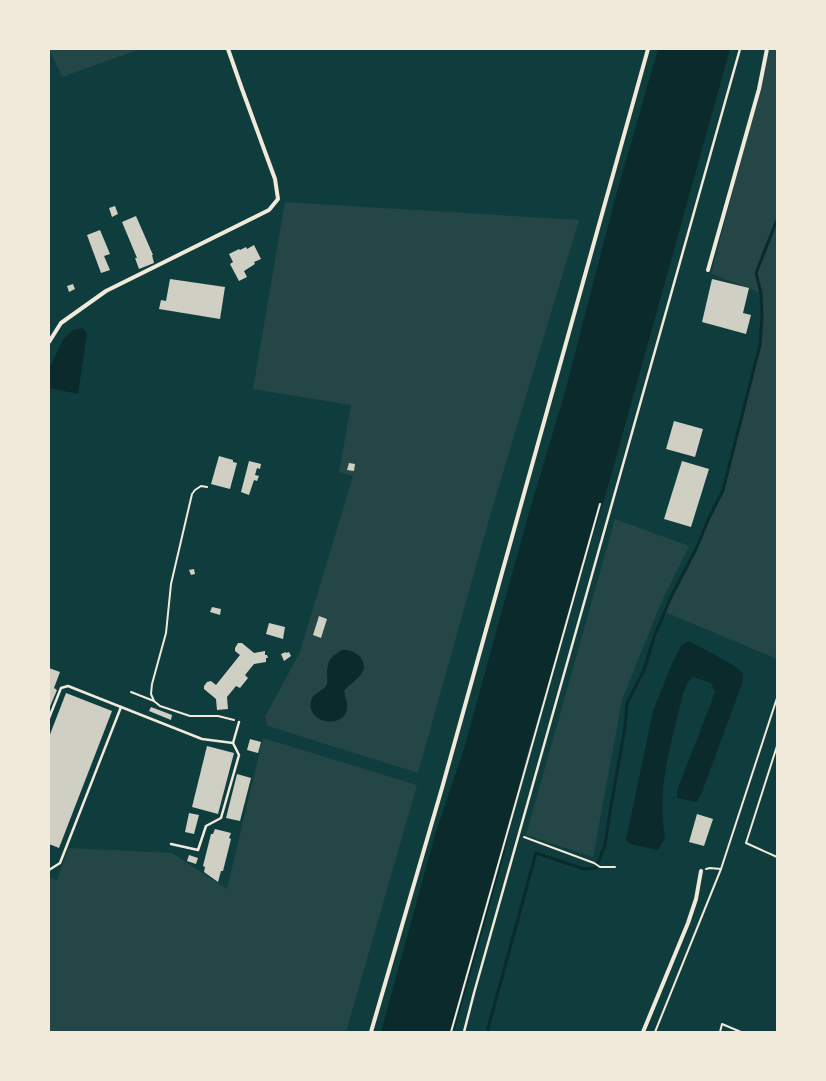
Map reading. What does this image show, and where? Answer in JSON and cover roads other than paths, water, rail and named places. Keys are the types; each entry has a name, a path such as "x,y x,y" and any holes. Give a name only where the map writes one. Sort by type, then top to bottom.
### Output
{"street":[{"path":"49,342 61,323 106,291 268,210 278,199 275,180 228,49"},
{"path":"371,1032 442,788 648,49"},
{"path":"708,270 759,89 767,49"},
{"path":"643,1032 688,923 696,899 701,871"}],"lane":[{"path":"464,1032 740,49"},
{"path":"49,718 61,688 68,686 202,739 233,743"},
{"path":"49,870 60,863 121,707"},
{"path":"171,844 198,850 206,826 221,818 239,755 233,743 239,722"}],"waterway":[{"path":"487,1032 536,853 584,869 596,868 605,845 625,727 627,703 644,670 654,637 671,597 696,549 723,490 760,345 762,318 761,293 756,273 777,220"}]}
